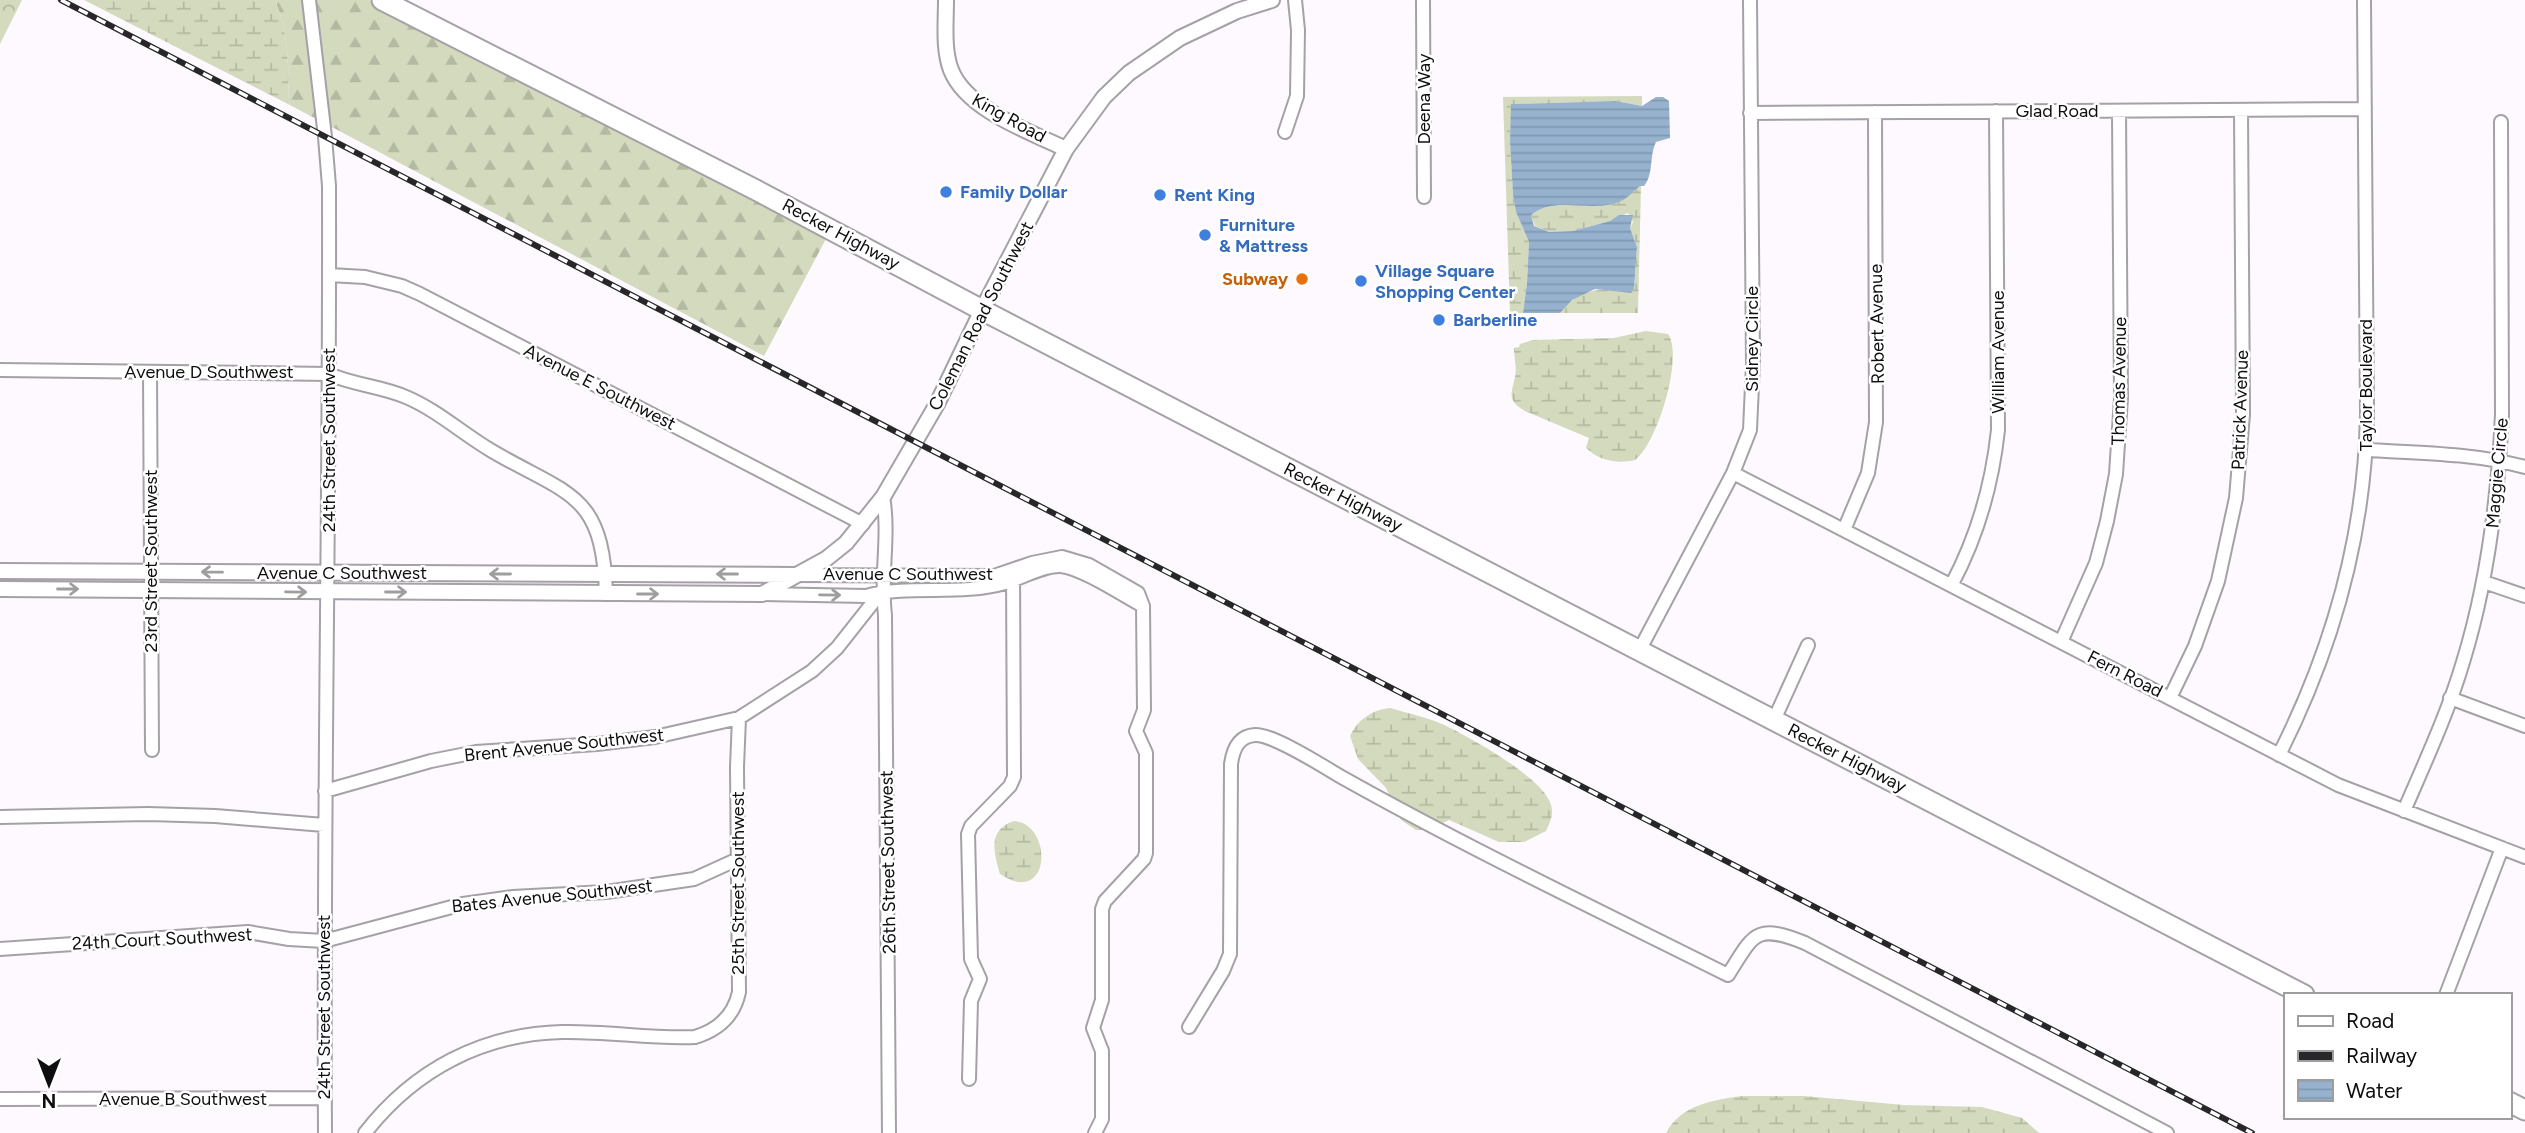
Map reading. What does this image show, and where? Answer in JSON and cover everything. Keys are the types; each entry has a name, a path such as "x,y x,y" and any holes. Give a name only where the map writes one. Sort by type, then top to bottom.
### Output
{"main road":[{"name":"Recker Highway","path":"382,0 754,189 982,310 2300,993"}],"street":[{"name":"24th Street Southwest","path":"309,0 328,186 329,573 324,825 325,1133"},
{"name":"King Road","path":"946,0 948,56 952,72 967,96 1066,149"},
{"name":"Coleman Road Southwest","path":"762,594 826,559 846,543 883,497 937,404 982,310 1066,149 1104,97 1145,61 1207,24 1272,0"},
{"path":"1285,132 1297,96 1298,30 1295,0"},
{"name":"Deena Way","path":"1423,0 1424,197"},
{"name":"Sidney Circle","path":"1639,651 1733,473 1748,439 1752,414 1750,0"},
{"name":"Taylor Boulevard","path":"2279,755 2318,671 2342,597 2361,508 2367,450 2364,0"},
{"name":"Glad Road","path":"1750,113 2365,108"},
{"name":"Patrick Avenue","path":"2170,698 2198,638 2218,581 2236,498 2243,414 2241,110"},
{"name":"William Avenue","path":"1952,584 1974,540 1984,508 1998,430 1996,111"},
{"name":"Thomas Avenue","path":"2061,642 2095,563 2116,474 2121,398 2119,111"},
{"name":"Robert Avenue","path":"1844,530 1868,473 1876,422 1875,112"},
{"name":"Maggie Circle","path":"2404,811 2463,663 2484,582 2492,532 2500,460 2501,121"},
{"name":"Avenue E Southwest","path":"329,275 365,277 402,286 420,294 863,524"},
{"name":"Avenue D Southwest","path":"0,370 328,374 342,380 383,388 418,403 490,450 567,492 580,503 593,521 604,556 606,594"},
{"name":"23rd Street Southwest","path":"150,372 152,750"},
{"path":"2367,450 2464,455 2525,467"},
{"name":"Fern Road","path":"1733,473 2339,785 2525,857"},
{"path":"882,591 886,512 883,497"},
{"name":"Avenue C Southwest","path":"0,589 866,596 882,591 973,589 1014,575 1064,566 1143,606 1144,710 1136,731 1146,753 1147,844 1144,859 1105,901 1102,909 1102,1000 1093,1028 1102,1051 1102,1119 1095,1133"},
{"name":"Avenue C Southwest","path":"0,571 882,577 1014,575"},
{"path":"969,1079 971,1001 980,979 971,959 968,834 971,826 1010,786 1014,777 1014,575"},
{"path":"2484,582 2525,596"},
{"name":"Brent Avenue Southwest","path":"325,790 430,761 476,752 597,744 655,737 739,718 812,671 837,648 882,591"},
{"name":"26th Street Southwest","path":"882,591 885,615 889,1133"},
{"path":"1774,720 1808,645"},
{"path":"2450,698 2525,726"},
{"name":"25th Street Southwest","path":"365,1133 387,1107 415,1082 463,1052 488,1043 521,1035 563,1032 695,1037 720,1025 729,1016 739,992 739,718"},
{"path":"1189,1027 1223,971 1230,954 1231,764 1234,749 1243,739 1256,735 1278,742 1378,797 1728,975 1749,942 1763,933 1778,933 1805,943 2167,1133"},
{"path":"0,817 148,814 215,816 324,825"},
{"path":"2447,993 2502,848"},
{"name":"Bates Avenue Southwest","path":"324,941 463,904 513,897 606,892 694,879 738,859"},
{"name":"24th Court Southwest","path":"0,949 248,932 289,939 324,941"},
{"name":"Avenue B Southwest","path":"0,1099 325,1098"}],"green space":[{"path":"0,0 22,0 0,44"},
{"path":"84,0 275,0 286,38 288,104"},
{"path":"275,0 303,0 318,120 288,104 286,38"},
{"path":"314,0 369,0 828,235 764,356 330,126"},
{"path":"1642,96 1642,106 1616,101 1512,104 1510,141 1513,195 1516,212 1529,242 1523,313 1510,313 1503,97"},
{"path":"1641,185 1638,313 1560,313 1570,302 1589,292 1634,289 1637,247 1630,228 1633,222 1628,213 1573,231 1549,232 1535,226 1531,215 1552,206 1614,203 1624,199"},
{"path":"1646,331 1668,334 1673,361 1666,399 1659,419 1652,437 1635,460 1622,462 1603,459 1586,448 1589,438 1525,411 1515,404 1512,397 1516,370 1514,348 1520,344 1533,340 1614,338"},
{"path":"1390,708 1442,724 1486,748 1520,771 1535,783 1551,805 1552,815 1546,831 1524,842 1499,842 1449,820 1427,830 1416,830 1401,820 1386,788 1358,759 1350,736 1366,716"},
{"path":"1014,821 1027,826 1036,835 1041,848 1037,873 1029,880 1017,882 1000,874 995,850 996,836 1005,825"},
{"path":"1742,1096 1804,1096 1904,1105 1982,1107 2022,1118 2039,1133 1666,1133 1680,1116 1689,1110 1709,1102"}],"water":[{"path":"1656,97 1669,101 1670,138 1656,142 1649,176 1644,186 1612,204 1552,206 1531,215 1534,226 1549,232 1573,231 1610,221 1619,215 1633,215 1630,228 1637,247 1634,289 1631,293 1595,289 1572,300 1560,313 1523,313 1529,242 1516,212 1513,195 1511,104 1616,101 1642,106"}],"railway":[{"path":"61,0 2252,1133"}],"place":[{"name":"Family Dollar","path":"946,192"},
{"name":"Rent King","path":"1160,195"},
{"name":"Furniture & Mattress","path":"1205,235"},
{"name":"Subway","path":"1302,279"},
{"name":"Village Square Shopping Center","path":"1361,281"},
{"name":"Barberline","path":"1439,320"}]}
